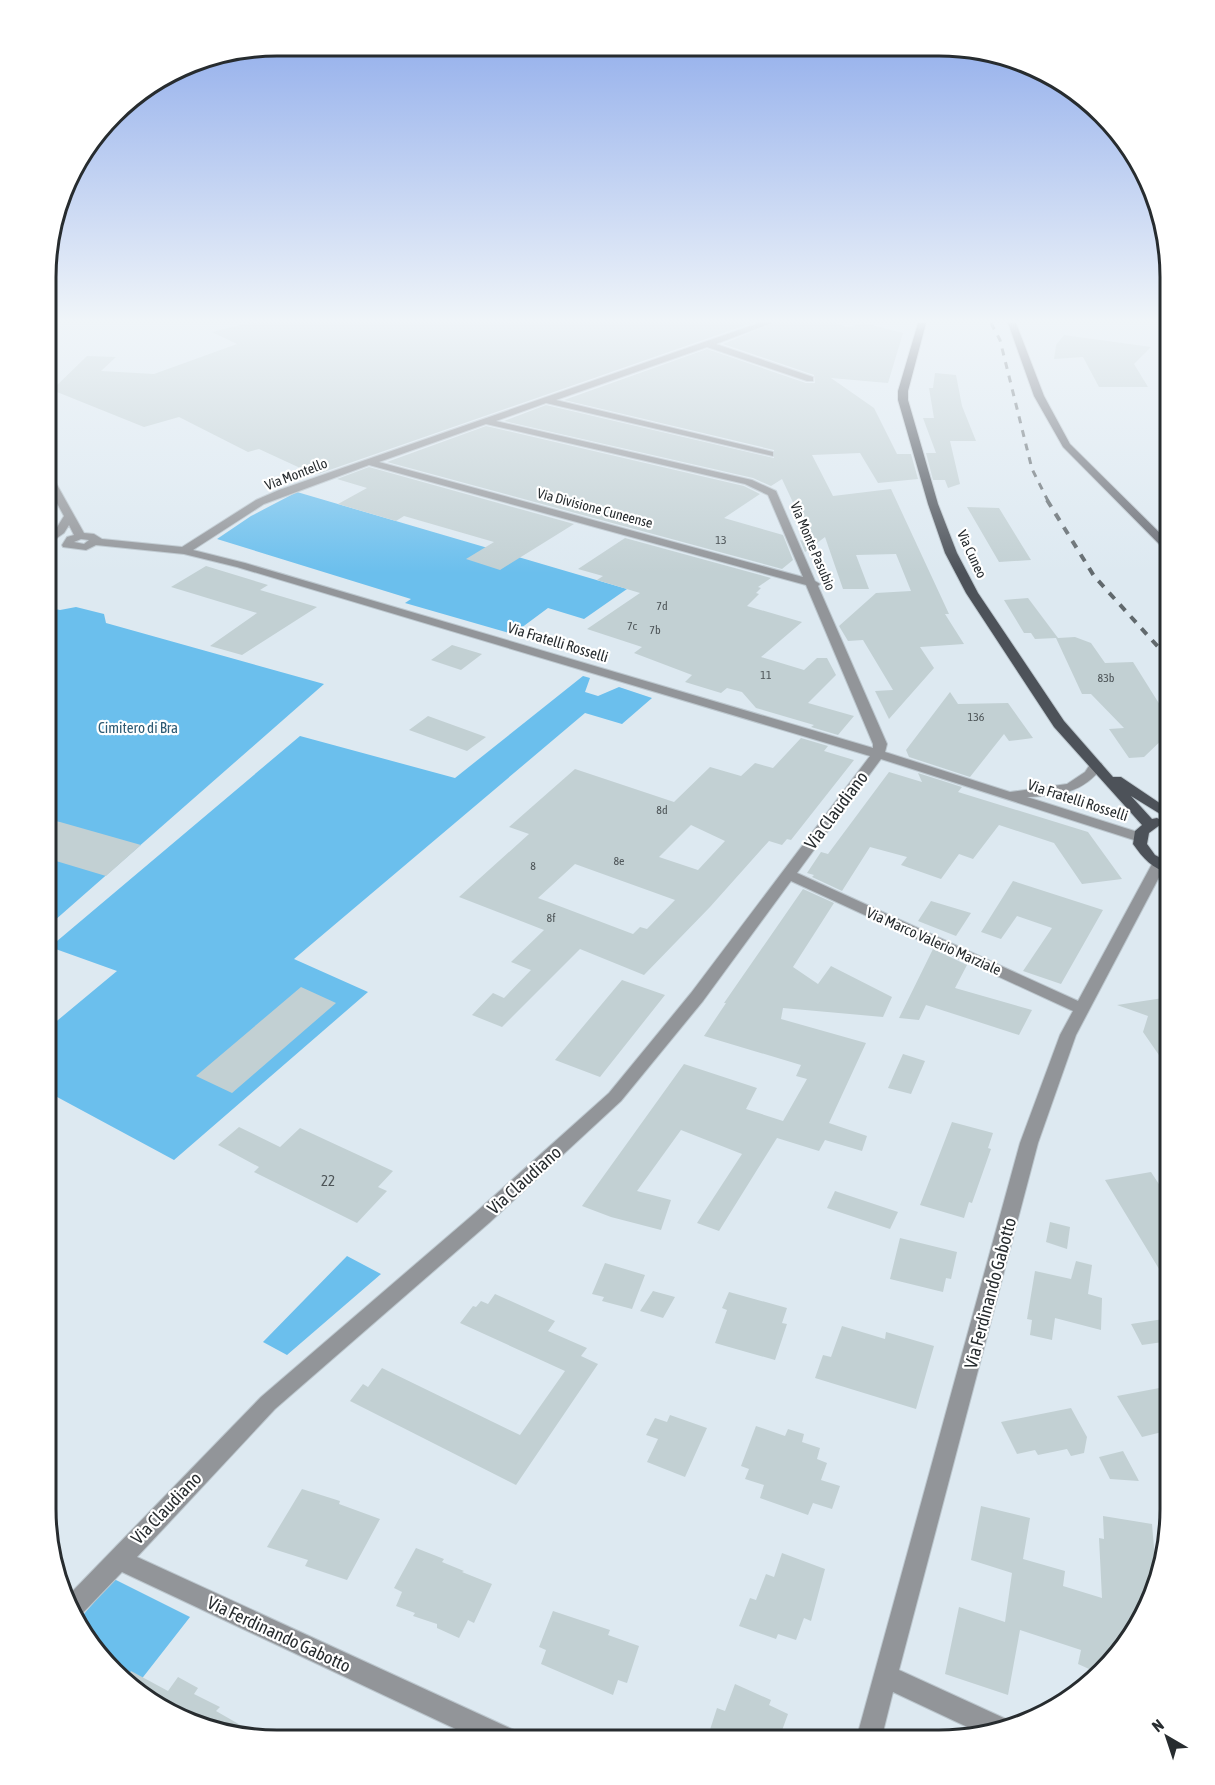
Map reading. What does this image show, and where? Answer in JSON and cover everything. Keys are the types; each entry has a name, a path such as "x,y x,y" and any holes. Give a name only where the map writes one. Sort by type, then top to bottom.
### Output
{"main road":[{"name":"Via Cuneo","path":"905,406 927,487 951,553 1002,642 1059,724 1149,825"},
{"path":"1045,406 1066,445 1160,539"},
{"name":"Via Cuneo","path":"1096,766 1160,811"},
{"path":"1160,821 1149,825 1139,837 1144,851 1160,863"}],"street":[{"name":"Via Montello","path":"184,551 260,502 527,406"},
{"path":"571,406 770,454"},
{"name":"Via Monte Pasubio","path":"485,421 764,487 777,499 814,584 880,744 878,754"},
{"name":"Via Divisione Cuneense","path":"368,462 814,584"},
{"path":"56,492 80,536"},
{"path":"56,534 69,516"},
{"path":"56,548 67,545 81,548 96,542 94,537 80,536 71,538 67,545"},
{"name":"Via Fratelli Rosselli","path":"96,542 184,551 275,575 1007,793 1139,837"},
{"name":"Via Claudiano","path":"117,1559 268,1403 482,1218 615,1097 697,997 878,754"},
{"name":"Via Fratelli Rosselli","path":"1007,793 1065,789 1084,782 1096,766"},
{"name":"Via Marco Valerio Marziale","path":"788,874 1080,1008"},
{"name":"Via Ferdinando Gabotto","path":"871,1730 1029,1143 1046,1091 1080,1008 1160,875"},
{"path":"77,1603 117,1559"},
{"name":"Via Ferdinando Gabotto","path":"117,1559 486,1730"},
{"path":"886,1676 988,1724"}],"green space":[{"path":"297,492 627,589 584,619 548,608 513,634 405,603 411,599 217,539 251,516"},
{"name":"Cimitero di Bra","path":"76,607 104,614 106,623 324,684 56,919 56,609"},
{"path":"583,676 590,678 585,692 598,696 619,687 652,698 622,724 585,713 294,959 368,992 174,1160 56,1096 56,1022 117,971 56,949 56,942 300,736 455,778"},
{"path":"347,1256 381,1274 287,1355 263,1342"},
{"path":"114,1579 190,1617 139,1682 110,1654 83,1615"}],"building":[{"path":"93,406 513,406 318,474 311,473 259,449 248,452 179,417 144,427"},
{"path":"543,406 552,406 774,458 774,450 590,406 874,408 897,454 911,454 918,479 878,483 860,453 812,455 833,496 891,489 949,614 945,614 964,644 920,647 934,668 889,719 875,691 893,690 863,640 848,641 839,626 876,593 911,591 896,554 856,555 869,589 843,589 825,537 805,552 800,540 812,543 782,479 771,486 753,478 504,421"},
{"path":"932,406 962,406 976,441 950,441 960,484 948,488 945,480 933,480 926,453 936,453 923,418 934,418"},
{"path":"486,426 744,486 760,494 724,518 783,535 793,560 782,569 387,462"},
{"path":"369,467 574,524 500,570 466,559 494,542 404,516 396,521 338,504 367,488 337,479"},
{"path":"967,507 999,508 1031,560 999,562"},
{"path":"625,538 771,578 758,587 761,588 756,593 759,594 747,606 802,622 761,657 804,670 817,658 827,658 836,675 808,703 854,716 838,735 811,727 814,725 756,708 742,692 727,688 721,693 685,682 692,675 634,653 642,647 587,629 640,593 597,580 603,576 578,569"},
{"path":"206,566 268,585 260,590 317,607 242,655 210,646 257,613 171,587"},
{"path":"1028,598 1058,638 1075,637 1091,643 1105,663 1133,662 1160,705 1160,742 1144,757 1129,758 1109,729 1124,728 1091,694 1082,694 1056,638 1035,639 1031,633 1024,633 1004,600"},
{"path":"452,645 482,654 461,670 431,660"},
{"path":"950,692 958,704 1008,703 1033,738 1009,741 1004,734 970,777 909,757 906,750"},
{"path":"428,716 486,737 467,751 409,730"},
{"path":"801,738 828,746 824,751 854,760 791,840 787,839 782,845 769,841 710,907 644,975 580,949 502,1027 472,1015 493,993 504,998 531,970 511,962 544,930 459,897 529,834 509,827 575,769 674,802 710,767 741,776 755,763 773,768","holes":["691,825 725,841 698,870 659,857","575,864 675,900 647,929 640,927 633,934 538,898"]},
{"path":"889,772 922,782 918,773 962,787 958,792 1088,832 1122,879 1082,884 1054,843 999,825 973,859 959,854 941,879 901,865 907,857 870,847 842,891 812,877 814,875 807,873 821,852 828,854"},
{"path":"56,821 141,845 106,876 56,861"},
{"path":"1013,881 1103,910 1061,984 1023,971 1052,928 1017,916 1001,939 981,932"},
{"path":"803,889 834,903 793,967 818,984 831,966 892,997 883,1017 783,1008 781,1019 866,1043 829,1123 867,1136 862,1151 825,1140 819,1151 777,1138 719,1231 697,1223 742,1154 681,1130 637,1191 671,1200 661,1230 611,1217 582,1206 684,1064 757,1088 746,1109 783,1121 807,1079 796,1076 801,1065 704,1036 726,1003 724,1003"},
{"path":"931,901 971,913 956,936 918,921"},
{"path":"933,949 967,965 955,988 1032,1010 1019,1035 926,1005 919,1020 899,1018"},
{"path":"622,980 665,995 600,1077 555,1060"},
{"path":"301,987 336,1003 232,1093 196,1076"},
{"path":"1160,999 1160,1057 1143,1032 1148,1016 1117,1005"},
{"path":"903,1054 925,1061 911,1094 888,1088"},
{"path":"952,1122 993,1133 988,1148 991,1149 972,1203 969,1202 964,1218 920,1205"},
{"path":"239,1127 280,1147 300,1128 393,1171 378,1187 387,1191 357,1223 254,1172 259,1167 218,1145"},
{"path":"1151,1172 1160,1186 1160,1271 1105,1180"},
{"path":"835,1191 898,1212 890,1229 827,1208"},
{"path":"1050,1222 1070,1227 1067,1249 1046,1242"},
{"path":"900,1238 957,1252 951,1279 946,1278 943,1292 890,1279"},
{"path":"1076,1261 1092,1265 1088,1294 1102,1298 1101,1330 1055,1318 1052,1340 1030,1335 1032,1320 1027,1319 1035,1271 1071,1279"},
{"path":"605,1263 645,1275 632,1309 602,1301 604,1297 592,1294"},
{"path":"653,1291 675,1297 663,1318 640,1311"},
{"path":"729,1292 787,1308 782,1323 787,1324 775,1360 715,1343 727,1310 722,1308"},
{"path":"495,1294 555,1321 548,1331 587,1348 581,1356 598,1364 516,1485 350,1401 363,1384 368,1387 382,1368 520,1435 565,1371 460,1323 473,1306 476,1307 481,1301 488,1304"},
{"path":"1160,1320 1160,1342 1142,1345 1131,1324"},
{"path":"842,1326 885,1339 886,1332 934,1346 916,1409 815,1378 823,1355 831,1357"},
{"path":"1160,1388 1160,1432 1142,1437 1117,1396"},
{"path":"1071,1408 1087,1437 1084,1453 1071,1456 1067,1449 1038,1455 1035,1450 1017,1454 1001,1422"},
{"path":"670,1415 707,1428 685,1477 647,1462 658,1439 646,1435 655,1418 667,1422"},
{"path":"756,1426 785,1436 788,1429 804,1434 802,1442 820,1448 817,1459 827,1463 821,1480 840,1486 832,1509 813,1503 808,1515 760,1498 764,1485 745,1479 749,1469 741,1466"},
{"path":"1123,1451 1139,1481 1110,1479 1099,1457"},
{"path":"302,1489 340,1501 339,1504 380,1519 347,1580 305,1566 308,1560 267,1547"},
{"path":"981,1506 1030,1518 1023,1559 1065,1571 1063,1586 1102,1598 1099,1538 1104,1539 1103,1516 1152,1524 1155,1554 1148,1580 1130,1619 1105,1654 1090,1669 1078,1664 1081,1650 1020,1630 1008,1695 945,1674 959,1607 1005,1622 1012,1573 971,1560"},
{"path":"416,1548 444,1559 442,1562 492,1584 474,1623 468,1620 459,1638 437,1628 437,1624 413,1616 415,1613 396,1606 402,1592 394,1588"},
{"path":"782,1553 825,1569 811,1621 804,1618 796,1640 778,1634 776,1639 739,1626 750,1598 756,1600 766,1574 774,1577"},
{"path":"553,1611 610,1630 608,1635 639,1646 627,1683 618,1680 613,1695 541,1664 546,1650 539,1647"},
{"path":"131,1671 168,1691 178,1677 198,1688 194,1694 220,1707 216,1711 245,1728 205,1718 179,1707 130,1674"},
{"path":"735,1684 771,1700 769,1705 788,1714 782,1730 710,1730 717,1708 725,1711"}],"railway":[{"path":"1016,406 1032,469 1048,501"},
{"path":"1047,500 1094,576 1160,649"}]}
